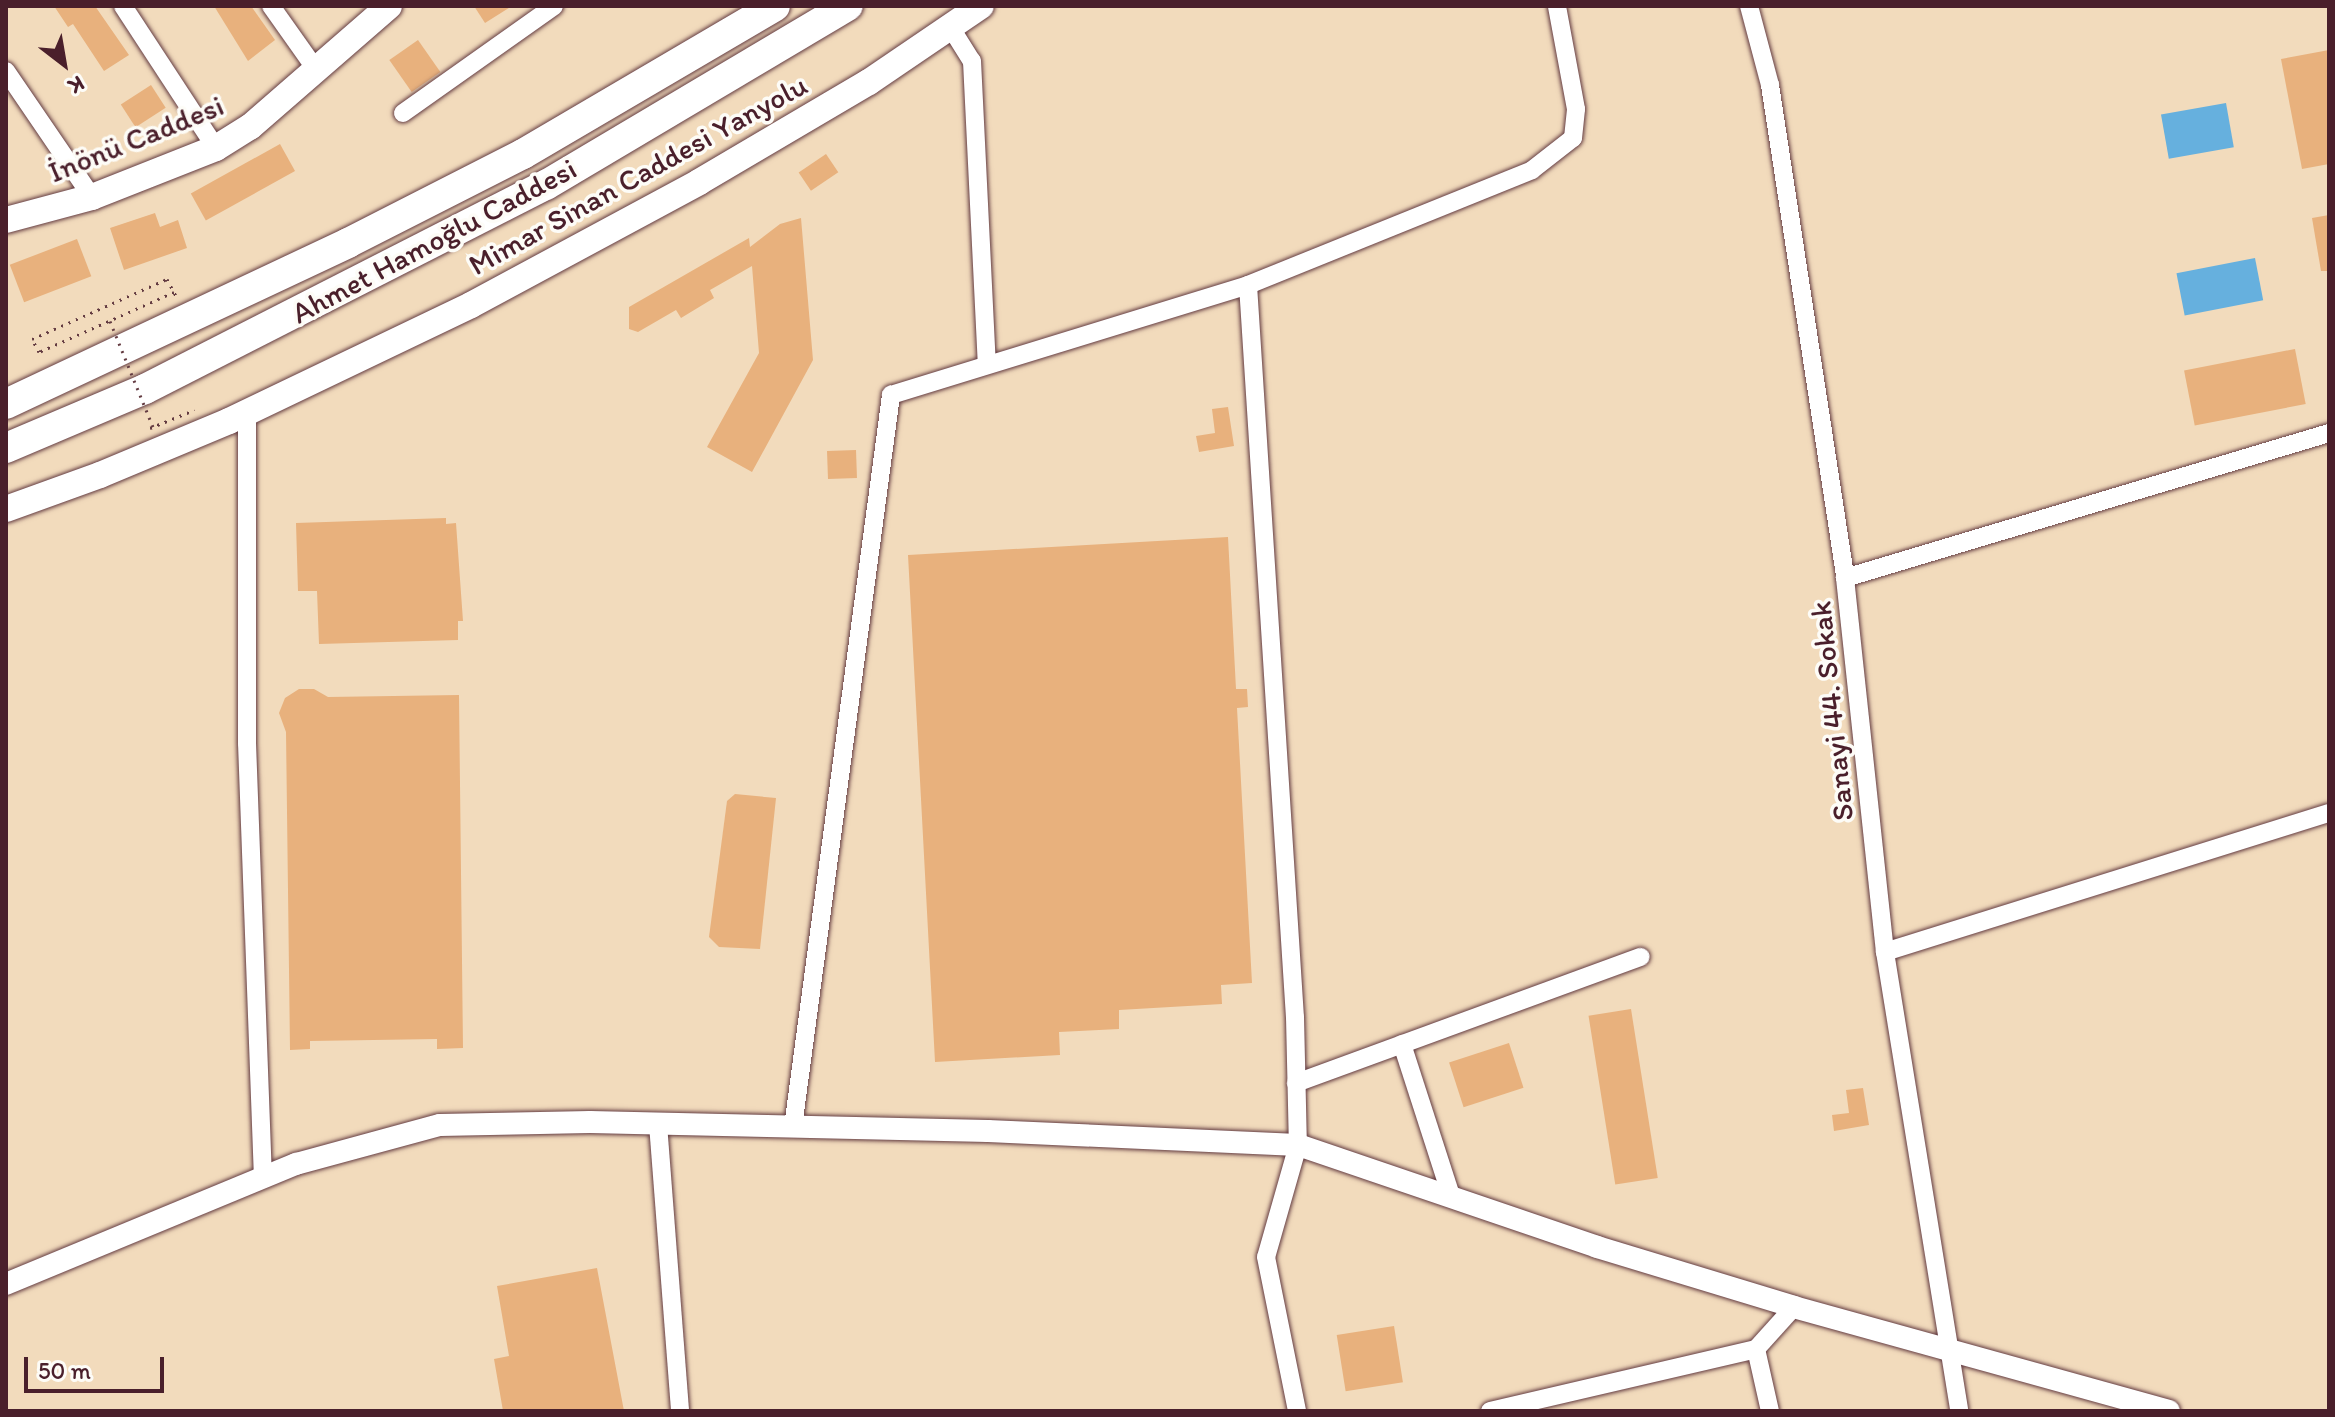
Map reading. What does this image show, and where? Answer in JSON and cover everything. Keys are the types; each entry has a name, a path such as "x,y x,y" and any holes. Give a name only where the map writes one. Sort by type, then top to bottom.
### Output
{"highway":[{"name":"Ahmet Hamoğlu Caddesi","path":"6,404 188,319 523,154 775,6"},
{"name":"Ahmet Hamoğlu Caddesi","path":"6,448 145,389 546,185 848,6"}],"main road":[{"name":"İnönü Caddesi","path":"6,220 92,197 216,148 250,127 389,6"},
{"name":"Mimar Sinan Caddesi Yanyolu","path":"6,509 100,475 247,412 471,305 699,182 869,82 981,6"}],"street":[{"path":"123,6 216,148"},
{"path":"271,6 317,71"},
{"path":"403,113 554,6"},
{"path":"793,1127 891,395 1248,285 1532,170 1573,138 1576,109 1557,6"},
{"name":"Sanayi 44. Sokak","path":"1749,6 1770,85 1845,578 1885,952 1959,1411"},
{"path":"951,28 972,61 987,364"},
{"path":"6,71 92,197"},
{"path":"1248,285 1298,1145 1266,1257 1297,1411"},
{"path":"247,412 247,743 263,1178"},
{"path":"1845,578 2329,433"},
{"path":"1885,952 2329,813"},
{"path":"1296,1083 1641,957"},
{"path":"1402,1044 1451,1196"},
{"path":"658,1124 680,1411"},
{"path":"6,1284 296,1164 440,1125 658,1124 988,1131 1298,1145 1597,1247 1794,1307 2169,1411"},
{"path":"1490,1411 1756,1349 1794,1307"},
{"path":"1756,1349 1770,1411"}],"path":[{"path":"174,292 39,352 32,339 167,279 174,292 188,319"},
{"path":"110,321 153,427 189,410"}],"water":[{"path":"2226,103 2234,147 2169,159 2161,114"},
{"path":"2255,258 2263,300 2185,315 2176,273"}],"building":[{"path":"54,6 95,6 129,55 104,71 73,24 68,27"},
{"path":"214,6 251,6 275,40 248,61"},
{"path":"474,6 512,6 485,23"},
{"path":"418,40 440,72 412,92 389,60"},
{"path":"2329,50 2329,164 2302,169 2281,59"},
{"path":"151,85 166,108 136,127 121,105"},
{"path":"280,144 295,171 206,221 191,193"},
{"path":"826,154 838,172 811,191 799,172"},
{"path":"155,213 160,227 178,220 187,248 124,270 110,228"},
{"path":"2329,215 2329,271 2321,271 2312,218"},
{"path":"801,218 813,360 752,472 707,447 759,353 752,266 710,290 714,298 681,318 676,310 638,332 629,329 629,307 749,238 750,247 780,224"},
{"path":"77,239 91,276 24,302 10,265"},
{"path":"2295,349 2306,404 2195,426 2184,371"},
{"path":"1228,407 1234,446 1199,452 1196,436 1215,433 1212,409"},
{"path":"856,450 857,478 828,479 827,451"},
{"path":"446,518 446,524 456,523 463,621 458,621 458,640 319,644 317,591 298,591 296,523"},
{"path":"1228,537 1236,689 1247,689 1248,707 1237,708 1252,983 1221,985 1222,1004 1119,1010 1119,1029 1059,1032 1060,1055 935,1062 908,555"},
{"path":"299,689 314,689 328,697 459,695 463,1048 437,1049 437,1039 310,1041 310,1049 290,1050 286,732 279,713 285,698"},
{"path":"735,794 776,798 760,949 719,947 709,937 727,801"},
{"path":"1631,1009 1658,1178 1615,1185 1589,1016"},
{"path":"1509,1043 1524,1088 1464,1107 1449,1062"},
{"path":"1863,1088 1869,1125 1834,1131 1832,1115 1849,1113 1846,1090"},
{"path":"597,1268 624,1411 503,1411 494,1359 509,1356 497,1286"},
{"path":"1394,1326 1403,1382 1346,1391 1337,1335"}]}
